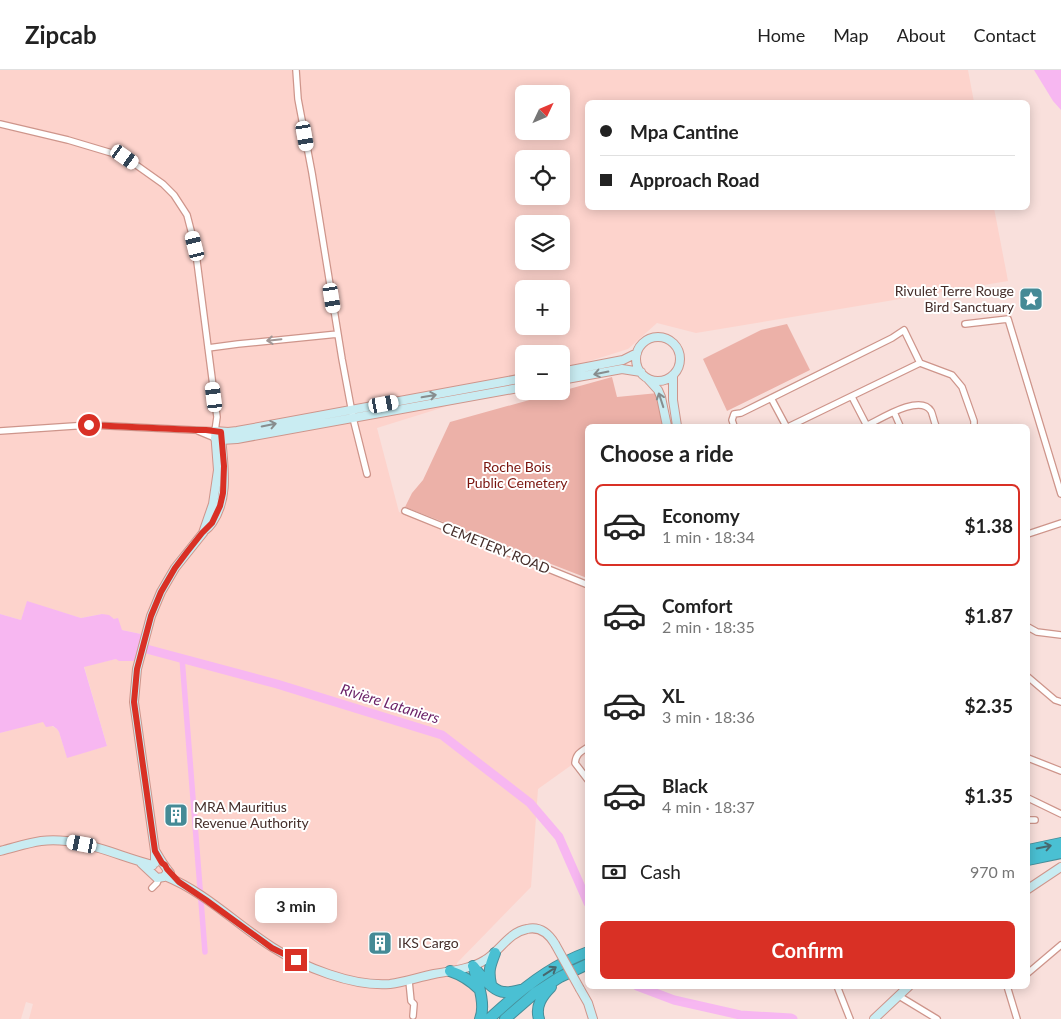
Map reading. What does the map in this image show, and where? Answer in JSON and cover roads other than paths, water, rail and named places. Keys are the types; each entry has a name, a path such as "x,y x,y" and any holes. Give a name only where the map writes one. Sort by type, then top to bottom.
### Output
{"highway":[{"path":"1030,850 1061,843"},
{"path":"1030,860 1061,854"},
{"path":"491,984 489,967 495,953"},
{"path":"489,1019 523,990 565,962 585,953"},
{"path":"505,1019 535,993 560,977 585,965"},
{"path":"473,966 481,976 502,992 523,990"},
{"path":"473,966 483,1004 480,1019"},
{"path":"450,971 468,979 479,989"},
{"path":"539,1019 537,1013 538,1003 560,977"}],"street":[{"path":"296,70 298,99 351,410 367,474"},
{"path":"0,124 68,140 125,157 163,184 174,195 187,215 195,246 218,435 224,466 220,506 212,523 175,568 161,592 149,623 137,669 134,702 159,869 157,883 152,888"},
{"path":"965,324 1008,318 1061,494"},
{"path":"733,424 732,420 734,414 741,413 892,338 904,330 920,363 952,375 962,387 974,424"},
{"path":"208,348 338,334"},
{"path":"570,378 622,369 644,375 653,380 660,381 666,379 673,375 680,363 678,349 667,339 660,337 652,338 640,346 637,352 638,366 644,375 658,390 662,397 667,424"},
{"path":"570,370 623,360 637,352"},
{"path":"794,424 920,363"},
{"path":"673,375 676,424"},
{"path":"218,435 515,380"},
{"path":"0,431 89,425 206,430 237,439 515,389"},
{"path":"852,397 865,424"},
{"path":"771,398 785,424"},
{"path":"870,424 912,405 923,405 930,410 935,424"},
{"path":"894,412 899,424"},
{"name":"CEMETERY ROAD","path":"405,512 585,584"},
{"path":"1030,533 1061,522"},
{"path":"1030,628 1037,632 1061,635"},
{"path":"1030,679 1054,700 1061,702"},
{"path":"585,749 576,757 575,763 585,776"},
{"path":"1030,759 1061,771"},
{"path":"1030,799 1061,814"},
{"path":"1030,820 1035,820"},
{"path":"0,851 42,841 62,841 106,850 140,862 159,869 198,894 272,948 325,973 374,984 410,981 473,966 495,953 510,938 527,929 537,929 550,936 555,944 588,1003 593,1019"},
{"path":"1030,888 1061,867"},
{"path":"1030,971 1061,945"},
{"path":"410,981 411,1001 414,1004 413,1016"},
{"path":"838,989 850,1019"},
{"path":"874,1019 905,989"},
{"path":"1010,989 1017,1019"},
{"path":"899,996 937,1019"}],"waterway":[{"name":"Rivière Lataniers","path":"139,647 277,684 442,735 530,803 559,837 585,896"},
{"path":"182,658 205,952"},
{"name":"Rivière Lataniers","path":"645,989 674,1000 740,1015 793,1019"}],"place":[{"name":"Rivulet Terre Rouge Bird Sanctuary","path":"1031,299"},
{"name":"MRA Mauritius Revenue Authority","path":"176,815"},
{"name":"IKS Cargo","path":"380,943"}],"park label":[{"name":"Roche Bois Public Cemetery","path":"517,476"}]}
